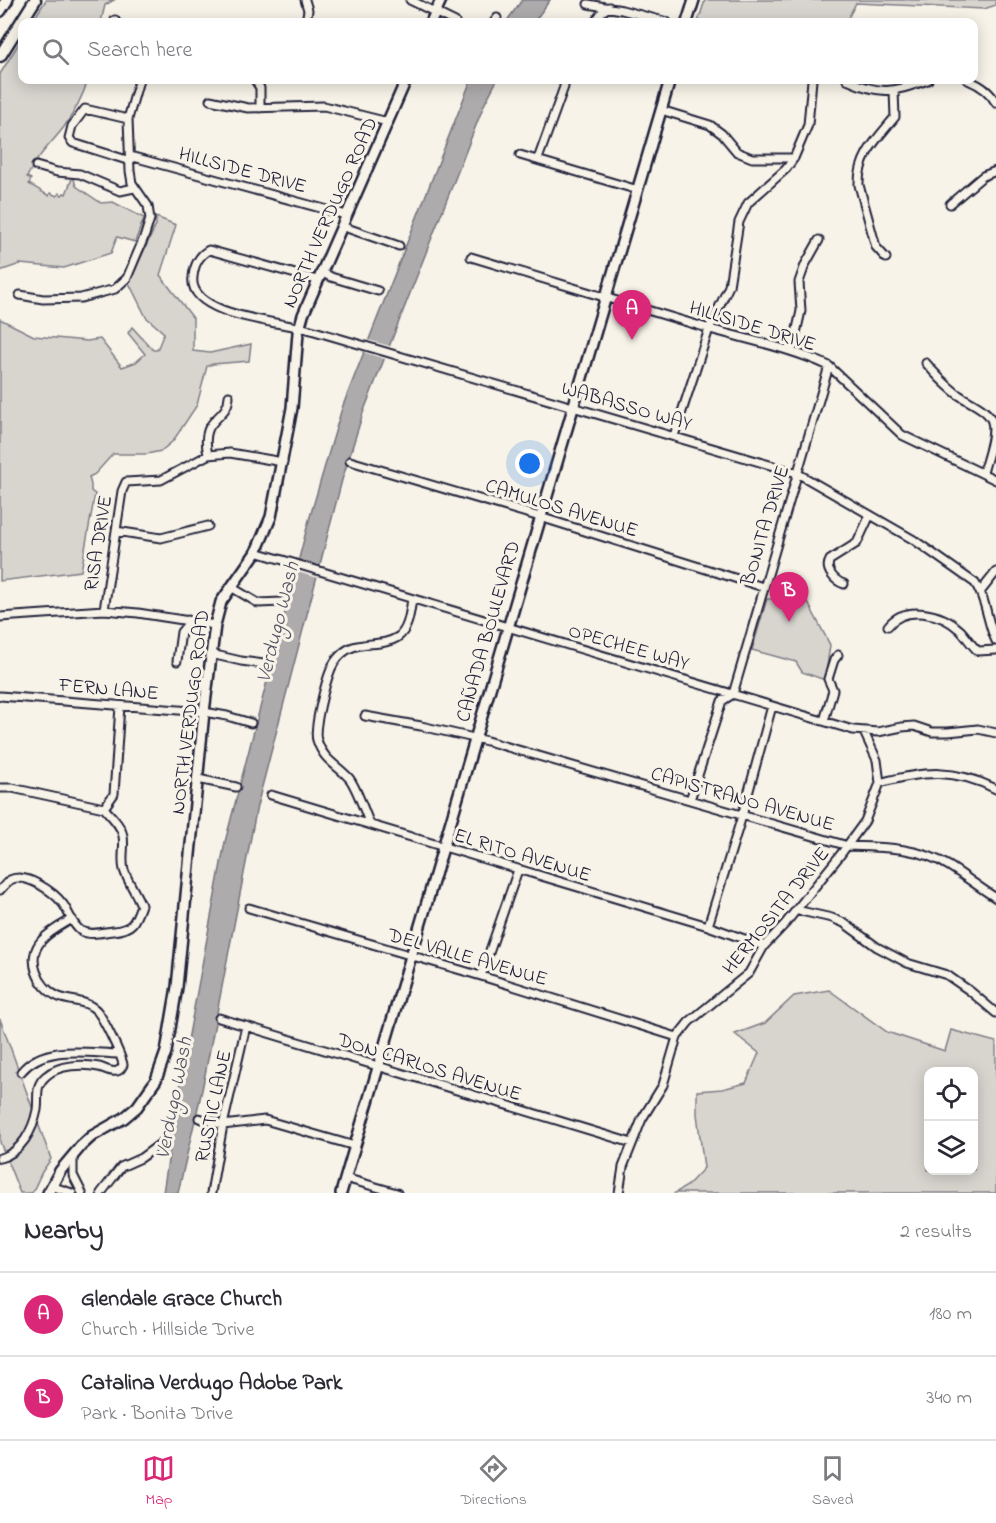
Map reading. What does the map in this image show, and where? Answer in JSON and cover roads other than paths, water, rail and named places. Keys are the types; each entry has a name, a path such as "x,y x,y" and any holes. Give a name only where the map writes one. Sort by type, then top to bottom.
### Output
{"highway":[{"path":"0,11 7,0"},
{"path":"24,18 35,0"},
{"path":"0,56 18,27"}],"main road":[{"path":"433,18 441,0"},
{"path":"688,18 694,0"},
{"name":"NORTH VERDUGO ROAD","path":"50,1190 60,1171 73,1154 92,1136 124,1119 138,1107 148,1094 162,1066 170,1036 177,987 204,712 215,625 222,602 256,552 271,517 292,408 300,327 319,276 404,84"},
{"name":"CAÑADA BOULEVARD","path":"341,1193 376,1067 411,957 669,84"}],"street":[{"path":"304,0 308,10 307,18"},
{"path":"410,0 447,18"},
{"path":"588,4 650,18"},
{"path":"599,18 609,8"},
{"path":"20,295 43,299 81,298 120,286 126,278 149,225 148,206 130,179 128,119 138,84"},
{"path":"258,84 260,88 260,108"},
{"path":"538,159 564,84"},
{"path":"674,436 709,329 729,286 739,222 748,203 786,169 794,158 808,125 812,84"},
{"path":"858,84 874,90 894,91 916,84"},
{"path":"978,84 992,95 996,103"},
{"path":"886,258 876,247 859,185 859,175 863,159 895,117 894,91"},
{"path":"210,100 260,108 324,106 388,122"},
{"name":"HILLSIDE DRIVE","path":"128,119 85,108 80,113 69,138 73,143 130,159 346,215"},
{"path":"661,110 710,125 722,134 737,152 752,158 794,158"},
{"path":"520,155 638,189"},
{"path":"36,166 57,172 80,174 120,191 134,188"},
{"path":"950,204 983,176 996,171"},
{"path":"341,226 399,246"},
{"path":"792,351 801,311 799,282 805,265 819,240"},
{"name":"WABASSO WAY","path":"319,276 209,250 199,258 192,279 197,295 219,309 248,318 300,327 364,345 797,473 914,540 975,583 981,591"},
{"name":"HILLSIDE DRIVE","path":"471,257 709,329 792,351 829,366 902,435 996,480"},
{"path":"319,276 331,277 378,291"},
{"path":"926,363 936,376 957,394 985,412 992,420 993,430 983,473"},
{"name":"BONITA DRIVE","path":"690,800 722,701 732,694 829,366"},
{"path":"229,396 228,404 208,429 204,439 208,455 230,453 283,462"},
{"name":"RISA DRIVE","path":"104,610 122,490 126,482 161,480 208,455"},
{"name":"CAMULOS AVENUE","path":"350,461 763,586"},
{"path":"844,584 836,581 829,571 828,564 830,560 857,543 870,515"},
{"path":"116,531 161,538 208,526"},
{"name":"OPECHEE WAY","path":"256,552 864,732 914,726 932,732 978,729 996,733"},
{"path":"996,572 981,591 996,641"},
{"path":"231,587 258,603 282,602"},
{"path":"370,824 350,779 329,762 315,734 325,686 332,667 340,655 354,647 387,642 400,636 406,625 412,599"},
{"path":"0,617 104,610 215,625"},
{"path":"888,626 898,616 916,612 954,625 978,651 996,650"},
{"path":"177,661 181,632 179,619"},
{"path":"181,632 188,620"},
{"path":"211,654 241,661 264,663"},
{"path":"824,721 833,690 828,680 834,660 838,655"},
{"name":"FERN LANE","path":"0,696 204,712 250,723"},
{"path":"104,808 114,794 120,706"},
{"path":"708,926 742,816 772,706"},
{"name":"CAPISTRANO AVENUE","path":"365,716 487,741 848,846 899,848 948,865 996,898"},
{"path":"864,732 877,760 880,783 913,774 930,773 974,780 996,789"},
{"path":"198,779 236,787"},
{"name":"HERMOSITA DRIVE","path":"620,1193 623,1167 642,1119 663,1085 677,1037 689,1022 749,973 764,945 796,910 866,820 880,783"},
{"path":"0,788 12,788 104,808 119,826 123,837 123,866 127,879 135,890 141,905 135,921 127,929 92,934 76,927 61,902 36,882 22,878 10,880 0,890"},
{"name":"EL RITO AVENUE","path":"271,795 708,926 764,945"},
{"path":"481,976 518,870"},
{"name":"DEL VALLE AVENUE","path":"249,909 481,976 677,1037"},
{"path":"796,910 844,923 907,963 947,975 996,1013"},
{"path":"0,1158 16,1150 31,1130 37,1108 36,1091 45,1076 64,1068 77,1066 118,1071 123,1065 98,1012 88,1004 58,996 46,989 37,976 33,958 37,947 53,931 72,919"},
{"name":"DON CARLOS AVENUE","path":"219,1018 632,1143"},
{"name":"RUSTIC LANE","path":"211,1193 223,1125 246,1026"},
{"path":"21,1072 37,1058 50,1054 119,1054"},
{"path":"199,1118 223,1125 265,1120 355,1146"},
{"path":"101,1193 121,1167 141,1158 164,1141"},
{"path":"73,1154 73,1175 82,1193"},
{"path":"345,1178 397,1193"},
{"path":"50,1190 72,1193"}],"place":[{"name":"Glendale Grace Church","path":"632,340"},
{"name":"Catalina Verdugo Adobe Park","path":"789,622"}],"water label":[{"name":"Verdugo Wash","path":"277,622"},
{"name":"Verdugo Wash","path":"173,1098"}]}
